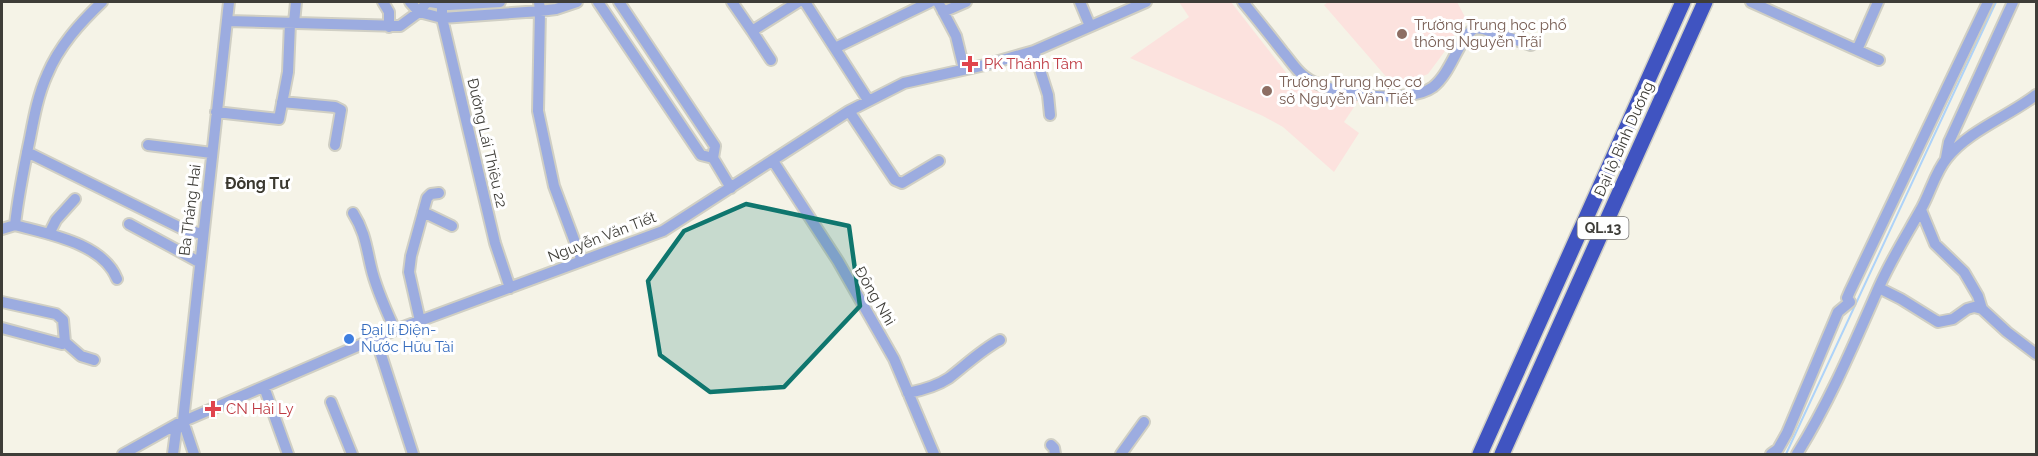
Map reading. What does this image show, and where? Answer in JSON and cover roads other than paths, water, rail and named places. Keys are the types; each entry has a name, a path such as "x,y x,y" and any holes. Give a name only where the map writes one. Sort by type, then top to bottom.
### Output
{"highway":[{"name":"Đại lộ Bình Dương","path":"1480,454 1683,2"},
{"name":"Đại lộ Bình Dương","path":"1502,454 1705,2"},
{"path":"1633,113 1652,121"}],"street":[{"name":"Ba Tháng Hai","path":"173,454 180,423 229,2"},
{"path":"216,112 279,119 288,72 296,2"},
{"path":"383,2 389,12 389,27"},
{"path":"410,2 419,12 442,18 539,6 556,9 577,2"},
{"path":"227,21 389,27 400,26 429,2 442,4 500,2"},
{"path":"598,2 701,155 714,158"},
{"path":"619,2 715,146 714,158 732,188"},
{"path":"732,2 771,60"},
{"path":"752,31 798,2"},
{"path":"805,2 868,100"},
{"path":"835,48 930,2"},
{"path":"938,2 956,36 964,69"},
{"path":"943,12 966,2"},
{"path":"1080,2 1090,26"},
{"name":"Nguyễn Văn Tiết","path":"123,454 180,423 395,330 663,231 849,111 904,83 985,65 1034,51 1146,2"},
{"path":"1243,2 1305,78 1333,88 1373,97 1417,93 1431,88 1444,76 1466,36 1475,28 1531,45"},
{"path":"1751,2 1879,60"},
{"path":"1857,50 1878,2"},
{"path":"1868,311 1850,302 1847,298 1988,2"},
{"path":"1797,454 1842,374 1868,311 1903,238 1921,210 1946,159 1949,142 2013,2"},
{"path":"15,225 18,196 36,107 46,76 59,52 96,4"},
{"name":"Đường Lái Thiêu 22","path":"442,4 442,18 495,243 510,288"},
{"path":"539,6 538,111 554,186 582,261"},
{"path":"628,46 643,37"},
{"path":"1034,51 1048,95 1050,115"},
{"path":"667,104 681,95"},
{"path":"1946,159 1973,136 2037,95"},
{"path":"282,102 335,107 341,111 335,145"},
{"path":"849,111 895,180 902,183 939,161"},
{"path":"148,145 212,153"},
{"path":"27,152 184,230 203,234"},
{"name":"Đông Nhì","path":"773,161 838,261 894,359 934,454"},
{"path":"420,321 409,272 411,256 429,195 439,193"},
{"path":"49,234 57,220 75,199"},
{"path":"1921,210 1935,244 1964,272 1978,296 1982,309"},
{"path":"423,212 452,226"},
{"path":"353,213 361,226 378,289 395,330"},
{"path":"129,224 199,262"},
{"path":"2,229 15,225 49,234 94,251 113,269 117,279"},
{"path":"1879,288 1938,322 1953,319 1967,309 1974,307 1982,309 2007,332 2037,354"},
{"path":"2,302 56,314 63,320 65,342 81,356 94,360"},
{"path":"1772,454 1778,449 1786,433 1838,312 1850,302"},
{"path":"2,328 39,336 62,344 65,342"},
{"path":"376,339 412,454"},
{"path":"908,393 927,389 940,383 1000,340"},
{"path":"264,387 288,454"},
{"path":"331,402 352,454"},
{"path":"1122,454 1144,422"},
{"path":"180,423 194,454"}],"waterway":[{"path":"1786,454 1996,2"}],"place":[{"name":"Trường Trung học phổ thông Nguyễn Trãi","path":"1402,34"},
{"name":"PK Thánh Tâm","path":"970,64"},
{"name":"Trường Trung học cơ sở Nguyễn Văn Tiết","path":"1267,91"},
{"name":"Đại lí Điện- Nước Hữu Tài","path":"349,339"},
{"name":"CN Hải Ly","path":"213,409"}],"district":[{"name":"Đông Tư","path":"257,183"}]}
